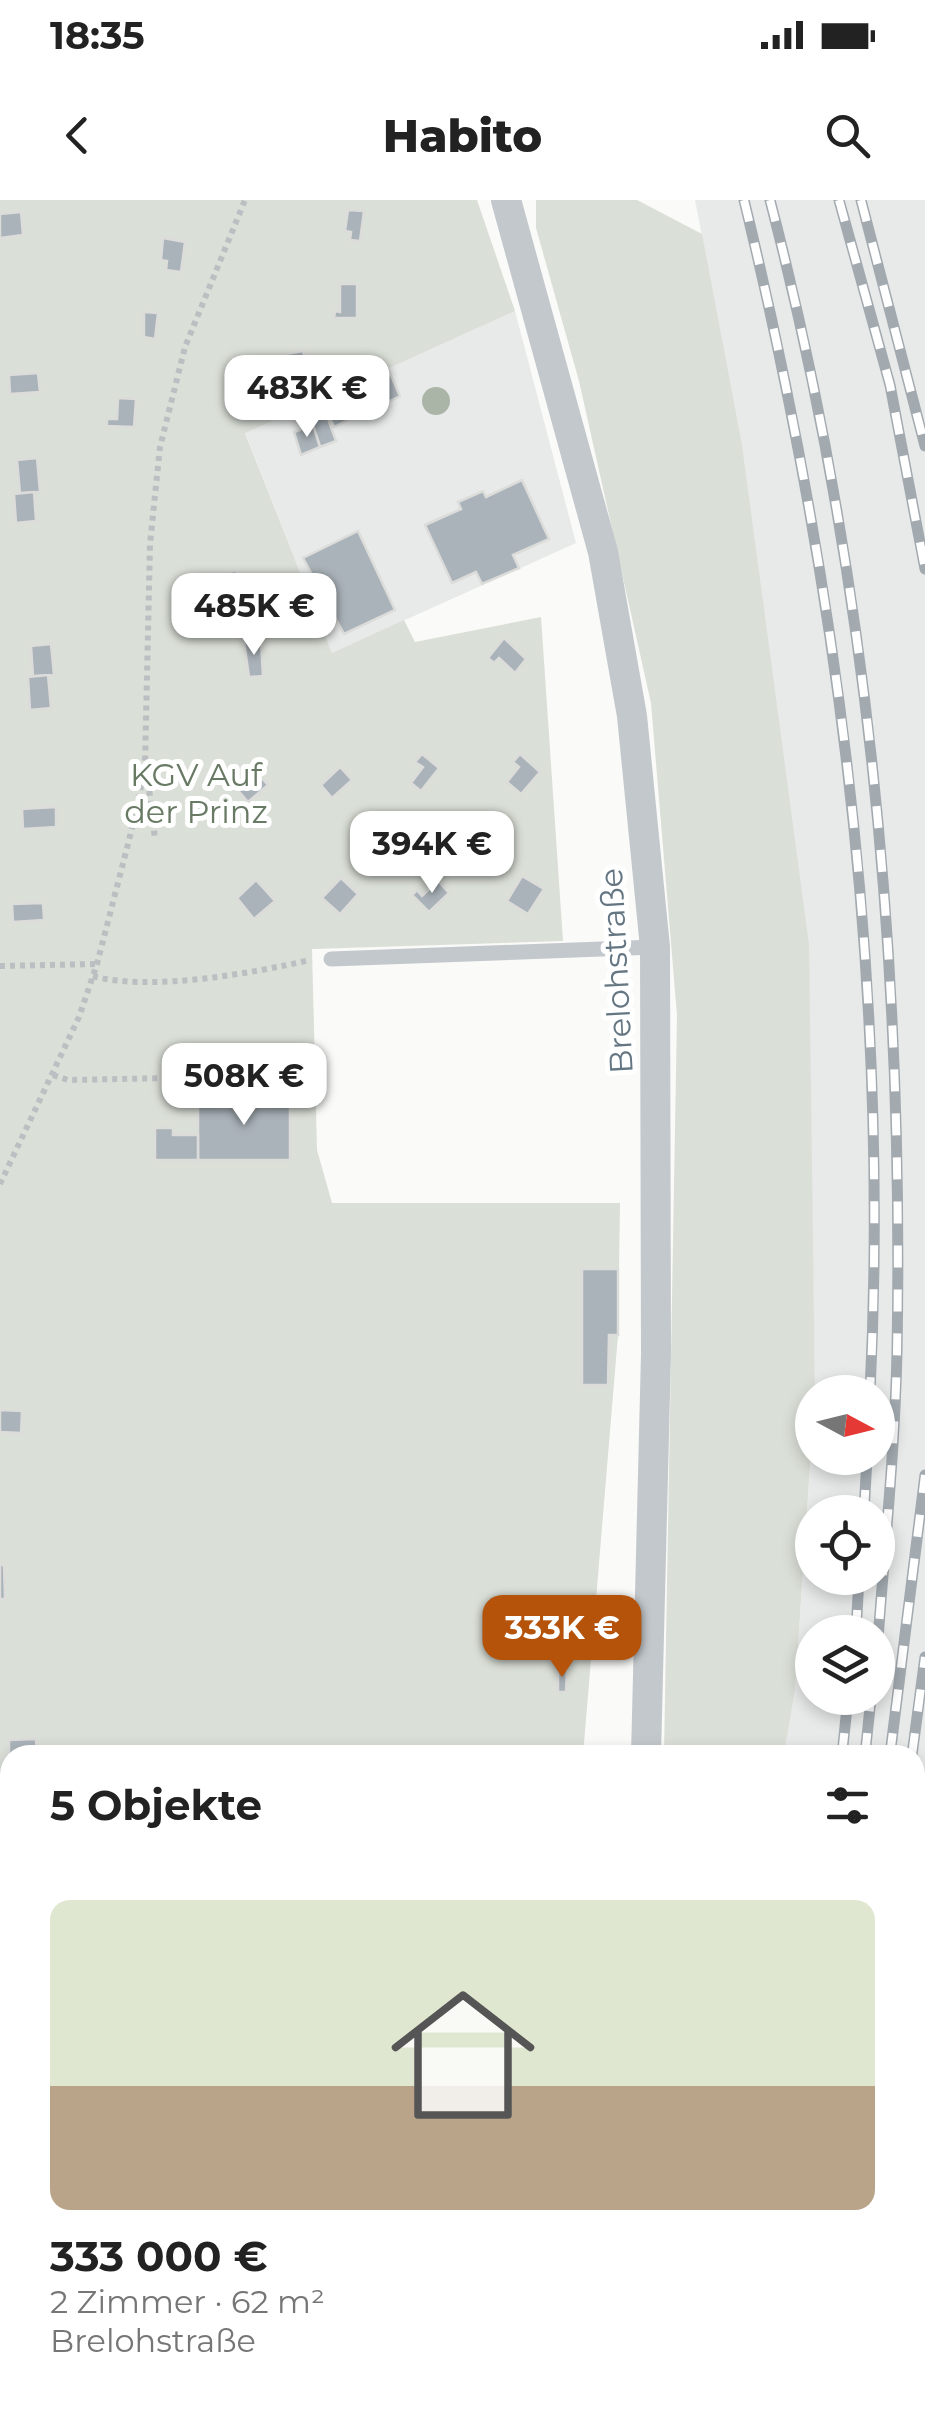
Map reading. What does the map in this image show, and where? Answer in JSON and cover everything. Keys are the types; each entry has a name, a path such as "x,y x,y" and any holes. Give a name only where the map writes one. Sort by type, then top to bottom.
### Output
{"street":[{"name":"Brelohstraße","path":"506,200 603,552 632,716 655,947 656,1354 646,1745"}],"lane":[{"path":"332,960 655,947"}],"path":[{"path":"155,839 146,765 150,544 160,447 185,347 245,200"},
{"path":"0,1184 79,1017 97,964 146,765"},
{"path":"93,976 120,984 256,972 332,960"},
{"path":"0,966 97,964"},
{"path":"53,1075 68,1080 172,1078"}],"shaded area":[{"path":"695,200 925,200 925,1745 786,1745 795,1690 795,1715 895,1715 895,1615 800,1615 801,1595 895,1595 895,1495 808,1495 810,1475 895,1475 895,1375 815,1375 808,945 742,444"},
{"path":"515,311 576,543 332,653 245,432"}],"green space":[{"name":"KGV Auf der Prinz","path":"0,200 477,200 515,311 245,433 332,653 404,620 415,642 541,617 563,941 312,949 317,1150 332,1203 620,1203 618,1335 584,1745 0,1745"},
{"path":"536,200 637,200 702,234 742,444 809,945 815,1375 795,1375 795,1475 809,1475 808,1495 795,1495 795,1595 801,1595 800,1615 795,1615 795,1690 786,1745 664,1745 677,1015 651,703 579,381 536,228"}],"building":[{"path":"348,210 364,211 360,241 350,240 351,232 345,231"},
{"path":"21,212 23,235 0,238 0,214"},
{"path":"163,238 185,242 181,272 166,270 167,261 161,260"},
{"path":"340,284 357,284 357,318 334,318 335,311 340,312"},
{"path":"144,312 158,313 155,339 144,337"},
{"path":"303,351 310,384 297,387 286,354"},
{"path":"388,369 400,396 386,403 374,376"},
{"path":"38,373 40,392 10,394 9,375"},
{"path":"361,382 372,409 360,415 348,388"},
{"path":"337,393 348,420 334,427 322,400"},
{"path":"118,398 136,399 134,427 107,426 107,419 117,419"},
{"path":"326,413 336,441 320,447 311,419"},
{"path":"313,425 320,447 301,455 294,432"},
{"path":"37,458 40,492 20,493 17,460"},
{"path":"522,480 549,539 513,555 519,568 482,584 476,572 452,583 425,525 461,509 458,502 483,491 486,497"},
{"path":"34,492 36,521 16,523 14,494"},
{"path":"358,531 395,610 344,634 303,558"},
{"path":"237,571 240,600 220,602 217,573"},
{"path":"504,638 526,659 515,673 499,658 494,663 488,658"},
{"path":"261,641 263,676 249,677 244,642"},
{"path":"51,644 54,675 33,676 31,646"},
{"path":"48,675 51,708 30,710 28,677"},
{"path":"422,754 439,768 421,791 411,783 423,767 415,762"},
{"path":"520,754 540,772 521,794 507,782 519,767 513,762"},
{"path":"250,765 268,785 248,802 236,788 250,775 245,769"},
{"path":"340,767 352,780 332,798 321,785"},
{"path":"56,807 56,827 23,829 22,809"},
{"path":"522,876 544,889 528,914 507,901"},
{"path":"341,878 358,894 340,914 322,898"},
{"path":"256,880 275,901 254,919 237,898"},
{"path":"438,881 449,893 429,912 412,895 417,890 422,896"},
{"path":"43,903 44,920 13,922 12,904"},
{"path":"290,1096 290,1160 198,1160 198,1097"},
{"path":"155,1128 173,1128 173,1135 198,1135 198,1160 155,1160"},
{"path":"582,1269 618,1269 618,1335 609,1335 608,1385 582,1385"},
{"path":"0,1410 22,1411 21,1433 0,1432"},
{"path":"0,1565 4,1565 5,1599 0,1599"},
{"path":"558,1669 567,1669 566,1692 558,1692"},
{"path":"36,1739 36,1745 9,1745 9,1740"}],"railway":[{"path":"744,200 807,494 850,792 864,941 872,1091 870,1375"},
{"path":"770,200 832,484 855,627 886,916 898,1207 897,1352 880,1615"},
{"path":"839,200 890,385 925,569"},
{"path":"861,200 925,446"},
{"path":"865,1495 866,1475"},
{"path":"891,1745 925,1475"},
{"path":"857,1615 858,1595"},
{"path":"913,1745 925,1657"},
{"path":"843,1745 846,1715"},
{"path":"866,1745 869,1715"}]}
